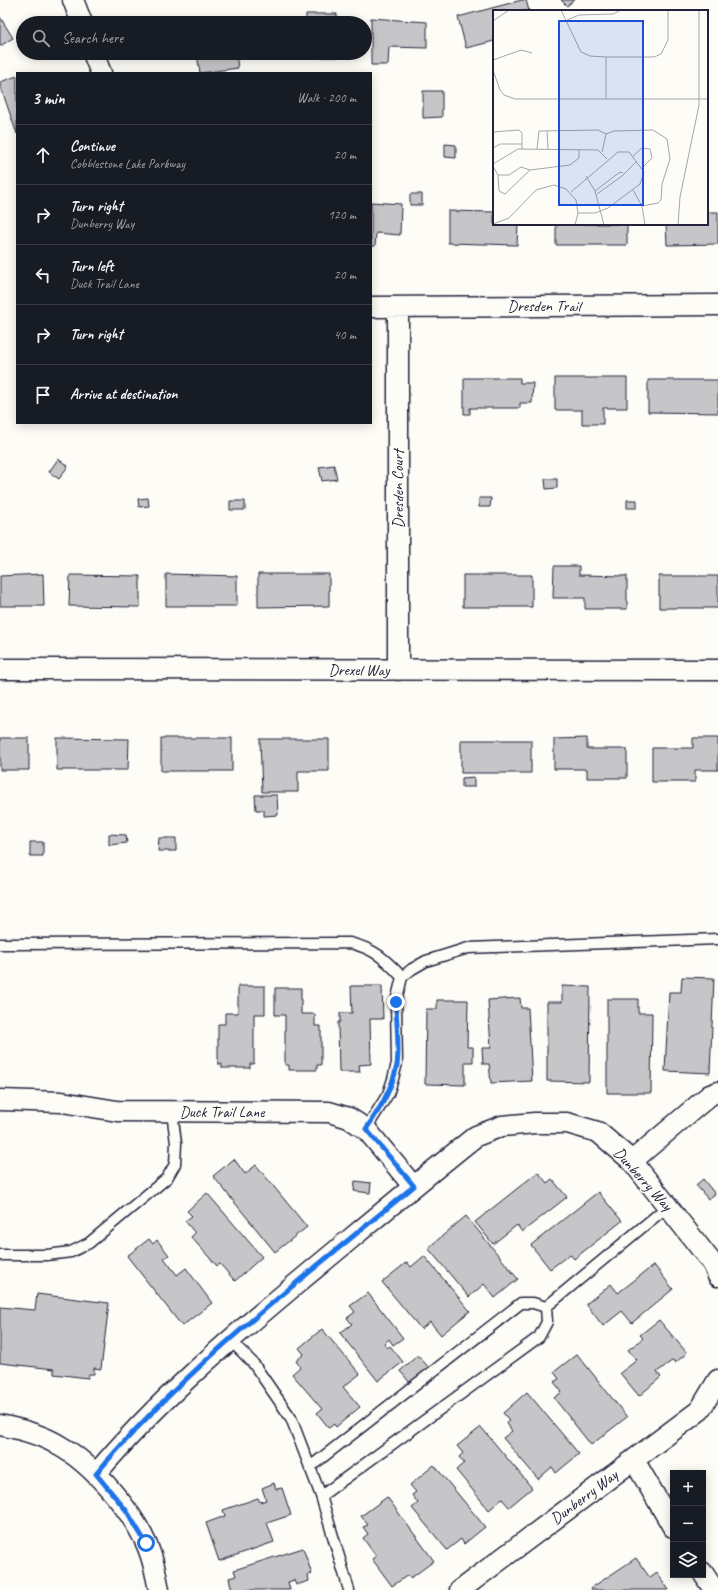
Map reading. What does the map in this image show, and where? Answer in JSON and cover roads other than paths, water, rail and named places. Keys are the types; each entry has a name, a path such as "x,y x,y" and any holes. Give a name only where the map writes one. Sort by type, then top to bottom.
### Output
{"street":[{"path":"73,0 79,16"},
{"path":"96,60 101,72"},
{"name":"Dresden Trail","path":"372,307 718,305"},
{"name":"Dresden Court","path":"398,307 398,670"},
{"name":"Drexel Way","path":"0,668 718,670"},
{"path":"632,1162 710,1095 718,1092"},
{"name":"Duck Trail Lane","path":"0,1100 62,1102 117,1111 329,1112 349,1118 366,1129 414,1186"},
{"name":"Dunberry Way","path":"96,1474 121,1444 177,1387 230,1340 476,1136 502,1126 522,1124 567,1124 598,1132 632,1162 716,1267"},
{"name":"Dunberry Way","path":"460,1590 700,1410 718,1380"},
{"path":"0,1425 20,1429 60,1446 96,1474 126,1510 146,1543 156,1573 159,1590"},
{"path":"634,1460 670,1522"},
{"path":"706,1578 714,1590"}],"lane":[{"path":"366,1129 388,1094 394,1079 397,1063 396,1002 402,977 426,961 468,948 718,939"},
{"path":"0,944 344,942 366,947 382,956 402,977"},
{"path":"0,1255 47,1255 71,1252 89,1243 167,1178 175,1164 176,1143 172,1112"},
{"path":"546,1307 668,1206"},
{"path":"310,1467 521,1303 546,1307"},
{"path":"321,1496 539,1337 547,1322 546,1307"},
{"path":"230,1340 253,1363 291,1418 321,1496 349,1590"}]}
